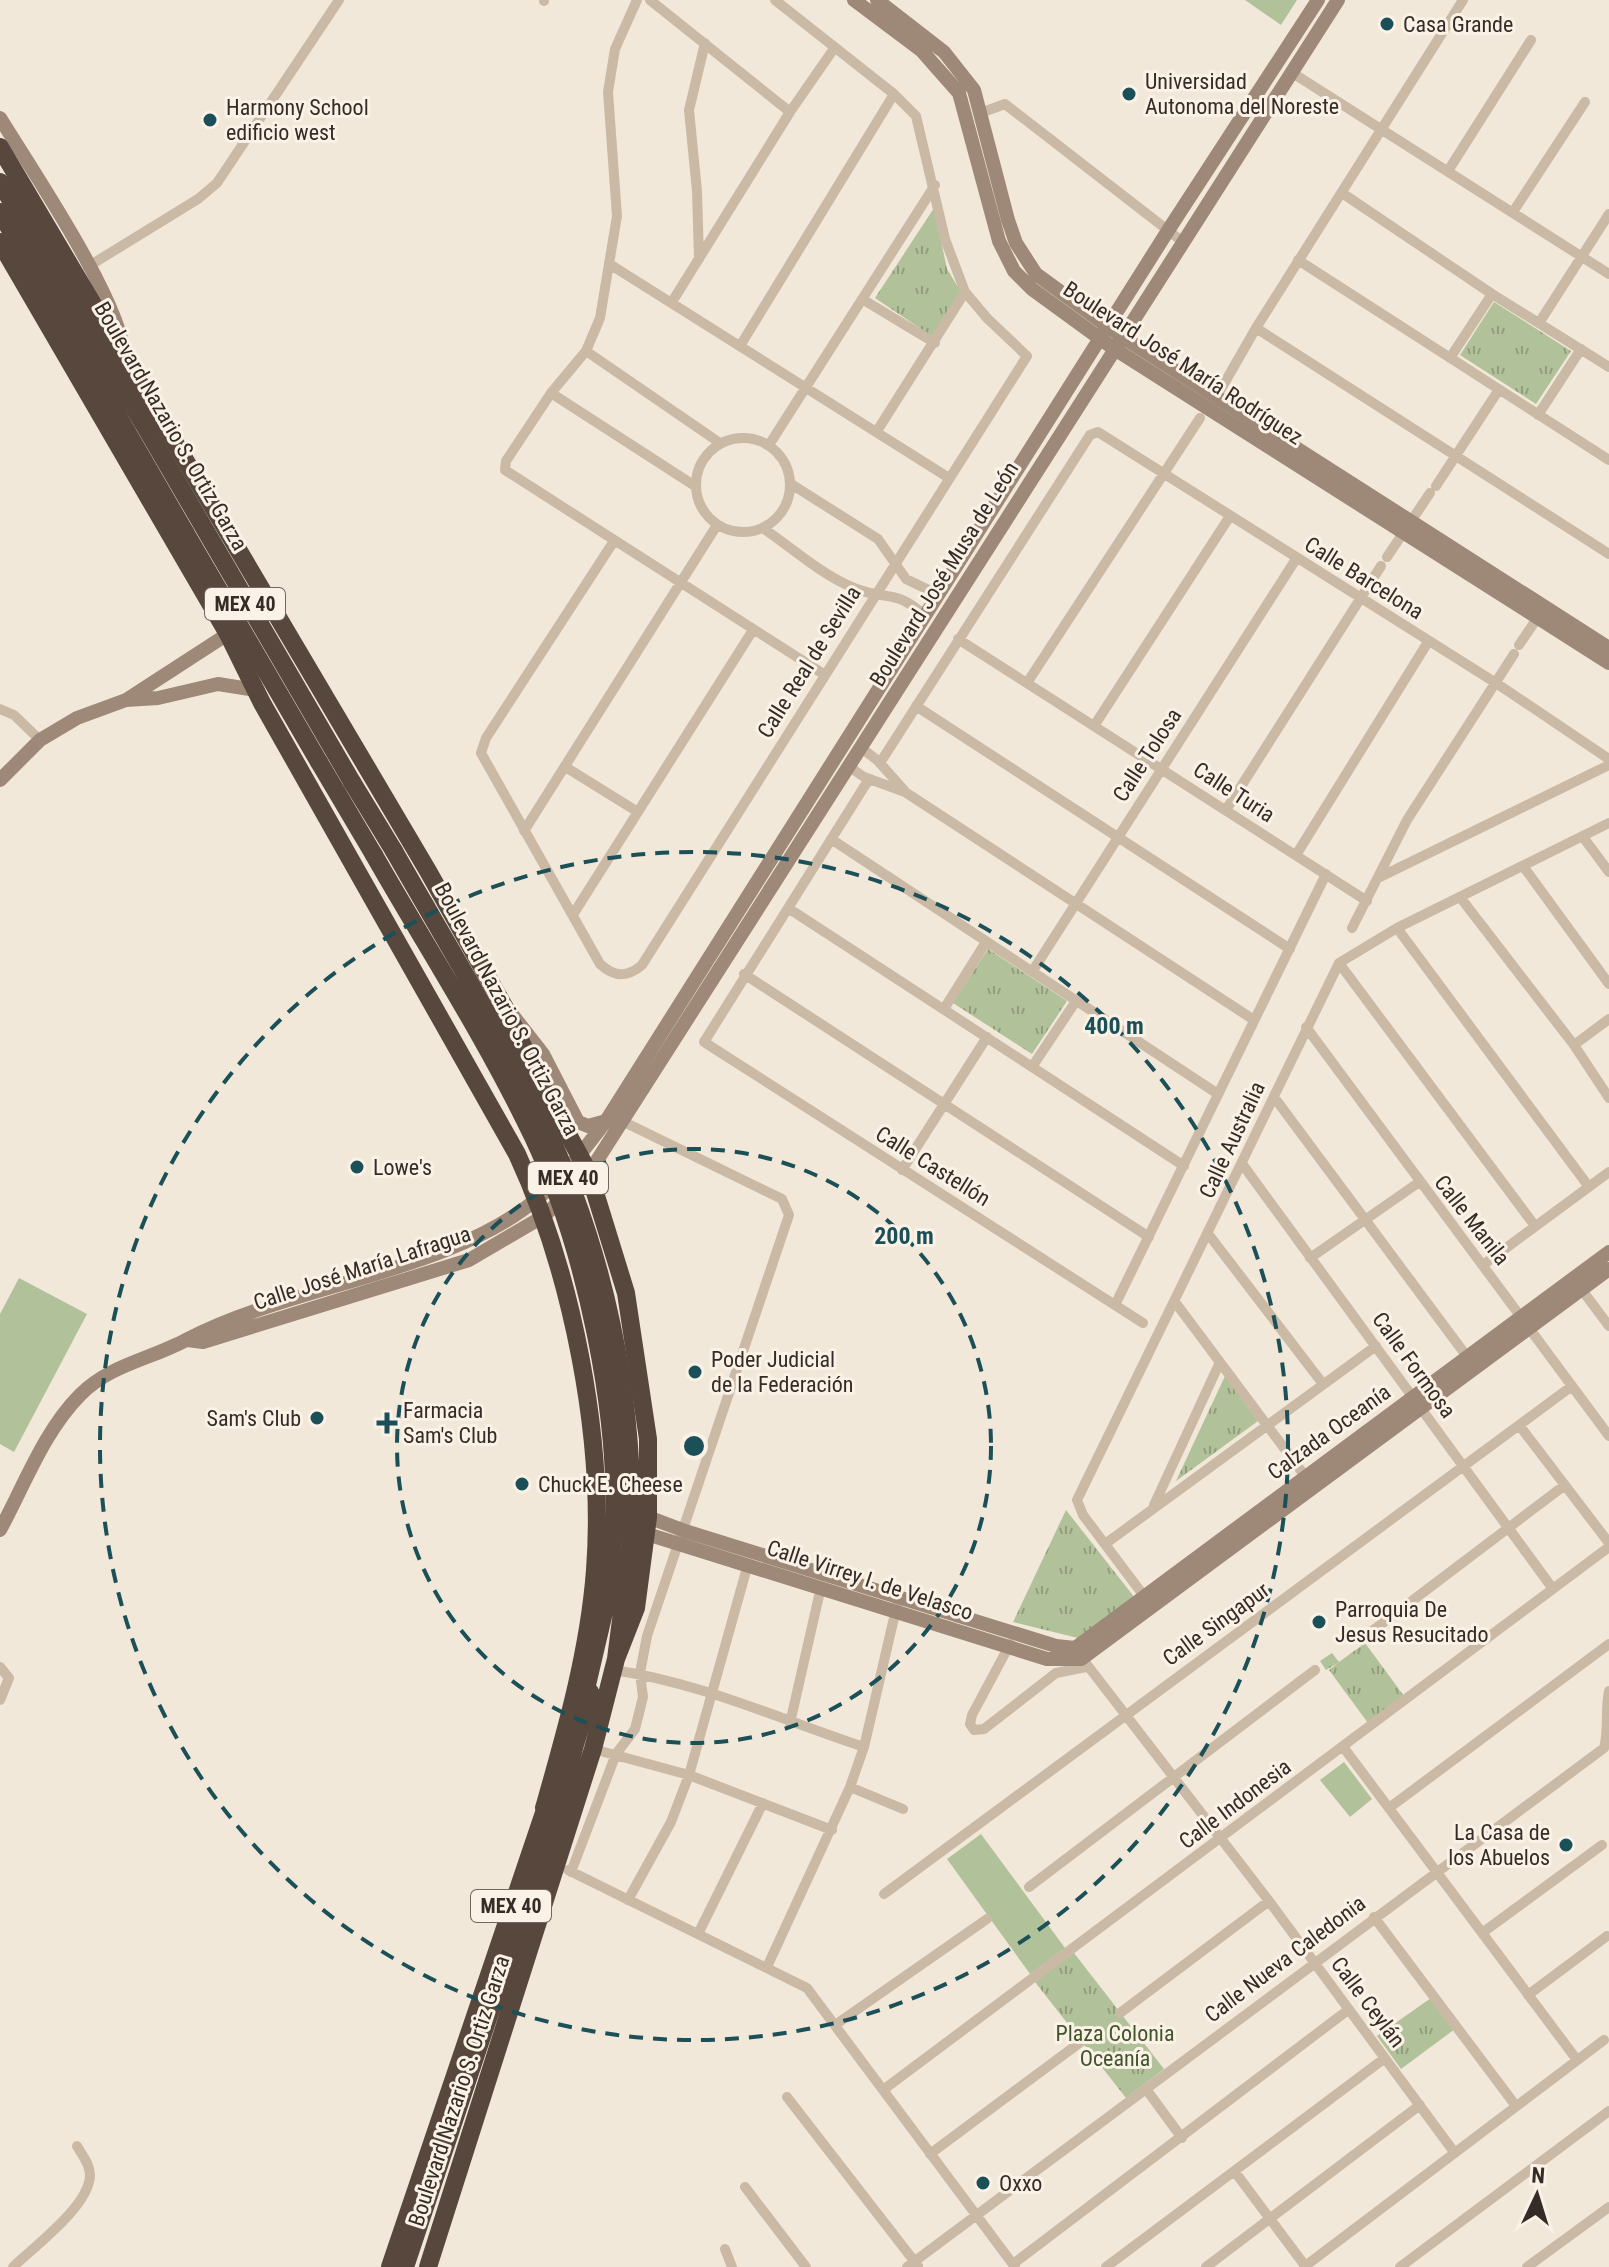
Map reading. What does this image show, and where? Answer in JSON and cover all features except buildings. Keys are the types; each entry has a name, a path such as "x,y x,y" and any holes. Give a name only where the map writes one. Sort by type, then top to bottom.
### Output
{"highway":[{"path":"0,147 379,793 428,871 505,1008 556,1115 589,1173 613,1242 640,1375 648,1439 635,1533"},
{"name":"Boulevard Nazario S. Ortiz Garza","path":"0,182 391,845 525,1084 568,1181 591,1248 621,1383 630,1451 635,1533 615,1664 564,1868 428,2267"},
{"name":"Boulevard Nazario S. Ortiz Garza","path":"0,212 520,1110 546,1167 579,1271 604,1387 614,1469 635,1533 566,1758 544,1808 390,2267"},
{"path":"0,242 228,634 256,690 517,1154 541,1208 575,1334 587,1397 597,1539 584,1654 544,1808"},
{"path":"10,259 38,277"},
{"path":"96,342 120,368 185,463"},
{"path":"379,793 391,845"},
{"path":"353,819 371,895"},
{"path":"517,1154 544,1148 555,1133 556,1115"},
{"path":"550,1244 557,1236 572,1231 597,1234 613,1242"},
{"path":"405,2267 550,1833 587,1714 593,1670"}],"main road":[{"name":"Boulevard José María Rodríguez","path":"854,0 922,51 950,79 970,122 991,216 1006,259 1014,271 1047,302 1104,332"},
{"name":"Boulevard José María Rodríguez","path":"877,0 954,62 974,90 983,112 1008,220 1025,259 1052,289 1117,342 1208,407 1609,648"},
{"name":"Boulevard José Musa de León","path":"541,1208 606,1121 992,507 1318,0"},
{"name":"Boulevard José Musa de León","path":"541,1208 589,1173 1338,0"},
{"path":"0,118 89,266 122,333 124,358"},
{"path":"992,507 1003,505 1007,516"},
{"name":"Boulevard José María Rodríguez","path":"1408,526 1609,663"},
{"path":"0,780 40,740 77,718 126,700 271,609"},
{"path":"126,700 158,698 218,684 256,690"},
{"path":"848,766 848,749 866,706"},
{"path":"505,1008 543,1054 578,1122 588,1126 606,1121"},
{"name":"Calle José María Lafragua","path":"0,1530 60,1418 80,1394 105,1374 297,1296 400,1265 484,1234 541,1208"},
{"name":"Calle José María Lafragua","path":"187,1340 203,1342 440,1269 495,1247 541,1208"},
{"name":"Calzada Oceanía","path":"1081,1658 1310,1482 1525,1323 1609,1252"},
{"path":"400,1265 423,1264 440,1269"},
{"name":"Calzada Oceanía","path":"1417,1404 1468,1358 1582,1290 1609,1269"},
{"name":"Calzada Oceanía","path":"1081,1658 1144,1596 1310,1482"},
{"name":"Calle Virrey I. de Velasco","path":"635,1533 683,1537 897,1604 1009,1648 1054,1660 1081,1658"},
{"name":"Calle Virrey I. de Velasco","path":"683,1537 748,1564 821,1587 1014,1633 1081,1658"}],"street":[{"path":"89,266 198,199 217,183 339,0"},
{"path":"637,0 615,49 608,92 617,216 600,318 586,351 551,393 506,461 505,470 825,675"},
{"path":"650,0 790,112"},
{"path":"775,0 894,94 916,116 935,185 945,239 965,292 877,431"},
{"path":"1027,683 1208,407 1463,0"},
{"path":"1448,171 1531,40"},
{"path":"699,259 697,191 689,110 705,43"},
{"path":"672,302 790,112 835,47"},
{"path":"1291,72 1609,274"},
{"path":"740,346 894,94"},
{"path":"1513,212 1585,102"},
{"path":"983,112 1005,104 1183,242"},
{"path":"769,445 935,185"},
{"path":"1342,193 1492,294 1609,367"},
{"path":"1539,323 1609,214"},
{"path":"1298,260 1609,460"},
{"path":"611,265 949,478"},
{"name":"Calle Real de Sevilla","path":"574,913 600,964 614,975 624,975 642,965 896,565 1027,356 965,292"},
{"path":"1450,358 1492,294"},
{"path":"862,299 935,343"},
{"path":"1256,328 1609,554"},
{"path":"1538,415 1581,349"},
{"path":"586,351 720,443"},
{"path":"1226,810 1384,562 1498,391"},
{"path":"551,393 695,486 706,515 717,525 748,533 763,528 778,518 788,502 791,484 789,469 769,445 753,438 736,438 720,443 702,462 695,486"},
{"name":"Calle Barcelona","path":"958,639 1090,435 1098,432 1496,683 1609,762"},
{"path":"791,484 878,539 906,579 937,594"},
{"path":"1094,726 1230,516"},
{"path":"524,831 567,768 717,525"},
{"path":"763,528 845,583 875,594 900,597 924,615"},
{"path":"614,541 486,738 481,753 574,913 753,630"},
{"name":"Calle Tolosa","path":"1032,972 1296,559"},
{"path":"1352,928 1407,820 1538,617"},
{"path":"880,763 958,639"},
{"name":"Calle Turia","path":"958,639 1367,901"},
{"path":"1296,855 1428,642"},
{"path":"916,706 1290,949"},
{"path":"0,709 14,715 40,740"},
{"path":"860,747 880,763 905,792"},
{"path":"1378,878 1609,762"},
{"path":"848,766 869,779 905,792 1254,1020"},
{"path":"567,768 638,812"},
{"path":"869,779 744,974 1149,1237"},
{"path":"1535,1226 1339,963 1397,928 1609,823"},
{"path":"1583,837 1609,872"},
{"path":"831,839 1218,1094"},
{"path":"1523,866 1609,984"},
{"path":"1115,1305 1326,874"},
{"path":"1460,897 1574,1045 1609,1098"},
{"path":"788,908 1184,1166"},
{"path":"1397,928 1589,1187"},
{"path":"944,1009 986,942"},
{"name":"Calle Australia","path":"1144,1596 1079,1509 1077,1500 1209,1235 1339,963"},
{"name":"Calle Castellón","path":"744,974 704,1042 1143,1323"},
{"path":"1032,1067 1076,1001"},
{"path":"1574,1045 1609,1019"},
{"name":"Calle Manila","path":"1306,1027 1418,1183 1483,1265 1609,1436"},
{"path":"902,1170 987,1037"},
{"path":"1274,1097 1468,1358"},
{"path":"622,1121 782,1199 789,1215 683,1537 647,1636 640,1673 644,1688 635,1729 616,1754 564,1868 807,1988 1014,2266 1348,2010"},
{"name":"Calle Formosa","path":"1243,1165 1553,1589"},
{"path":"1483,1265 1609,1172"},
{"path":"1310,1258 1418,1183"},
{"path":"1209,1235 1323,1384"},
{"path":"1582,1290 1609,1326"},
{"path":"1175,1302 1310,1482"},
{"path":"1105,1544 1376,1346"},
{"path":"1154,1506 1220,1362"},
{"name":"Calle Singapur","path":"884,1894 1572,1386"},
{"path":"1519,1425 1609,1545"},
{"path":"1363,1638 1565,1485"},
{"name":"Calle Indonesia","path":"883,2090 1344,1748 1609,1545"},
{"path":"628,1900 671,1822 689,1775 748,1564"},
{"path":"790,1723 821,1587"},
{"path":"767,1967 850,1787 864,1747 897,1604"},
{"path":"1009,1648 1014,1633"},
{"path":"1389,1808 1609,1644"},
{"name":"Calzada Oceanía","path":"1009,1648 972,1715 971,1728 984,1729 1081,1658"},
{"name":"Calle Ceylán","path":"1081,1658 1176,1777 1454,2152"},
{"path":"615,1664 864,1747"},
{"path":"0,1667 9,1678 0,1700"},
{"path":"1029,1887 1315,1670"},
{"name":"Calle Nueva Caledonia","path":"913,2265 1313,1962 1604,1748 1608,1738 1605,1711 1609,1691"},
{"path":"1344,1748 1577,2060"},
{"path":"593,1749 689,1775 832,1830"},
{"path":"850,1787 903,1809"},
{"path":"698,1934 763,1803"},
{"path":"1482,1933 1602,1845"},
{"path":"1120,2013 1269,1901"},
{"path":"1374,1917 1516,2106"},
{"path":"835,2025 987,1919"},
{"path":"1528,1995 1607,1936"},
{"path":"1235,2172 1305,2267 1604,2040"},
{"path":"930,2154 1082,2041"},
{"path":"1106,2267 1385,2058"},
{"path":"1146,2089 1182,2138"},
{"path":"787,2097 913,2265"},
{"path":"1206,2267 1420,2105"},
{"path":"1400,2267 1609,2111"},
{"path":"13,2267 77,2205 87,2190 88,2163 77,2146"},
{"path":"745,2187 806,2267"},
{"path":"1527,2267 1609,2207"},
{"path":"725,2249 732,2267"}],"green space":[{"path":"1245,0 1297,0 1281,25"},
{"path":"934,208 947,269 961,292 933,337 875,298"},
{"path":"1494,302 1571,351 1536,404 1460,355"},
{"path":"988,949 1067,1001 1032,1054 953,1003"},
{"path":"19,1278 87,1314 14,1452 0,1444 0,1314"},
{"path":"1225,1376 1258,1421 1176,1481"},
{"path":"1066,1510 1135,1598 1082,1639 1013,1622"},
{"path":"1365,1643 1404,1696 1368,1723 1329,1670 1338,1663 1326,1670 1320,1661 1332,1653 1339,1662"},
{"path":"1344,1762 1372,1799 1350,1817 1320,1780"},
{"path":"981,1834 1065,1948 1030,1974 947,1859"},
{"name":"Plaza Colonia Oceanía","path":"1074,1953 1164,2069 1126,2098 1035,1982"},
{"path":"1431,1998 1455,2029 1401,2069 1377,2036"}],"place":[{"name":"Casa Grande","path":"1387,24"},
{"name":"Universidad Autonoma del Noreste","path":"1129,94"},
{"name":"Harmony School edificio west","path":"210,120"},
{"name":"Lowe's","path":"357,1167"},
{"name":"Poder Judicial de la Federación","path":"695,1372"},
{"name":"Sam's Club","path":"317,1418"},
{"name":"Farmacia Sam's Club","path":"387,1423"},
{"name":"Chuck E. Cheese","path":"522,1484"},
{"name":"Parroquia De Jesus Resucitado","path":"1319,1622"},
{"name":"La Casa de los Abuelos","path":"1566,1845"},
{"name":"Oxxo","path":"983,2183"}]}
